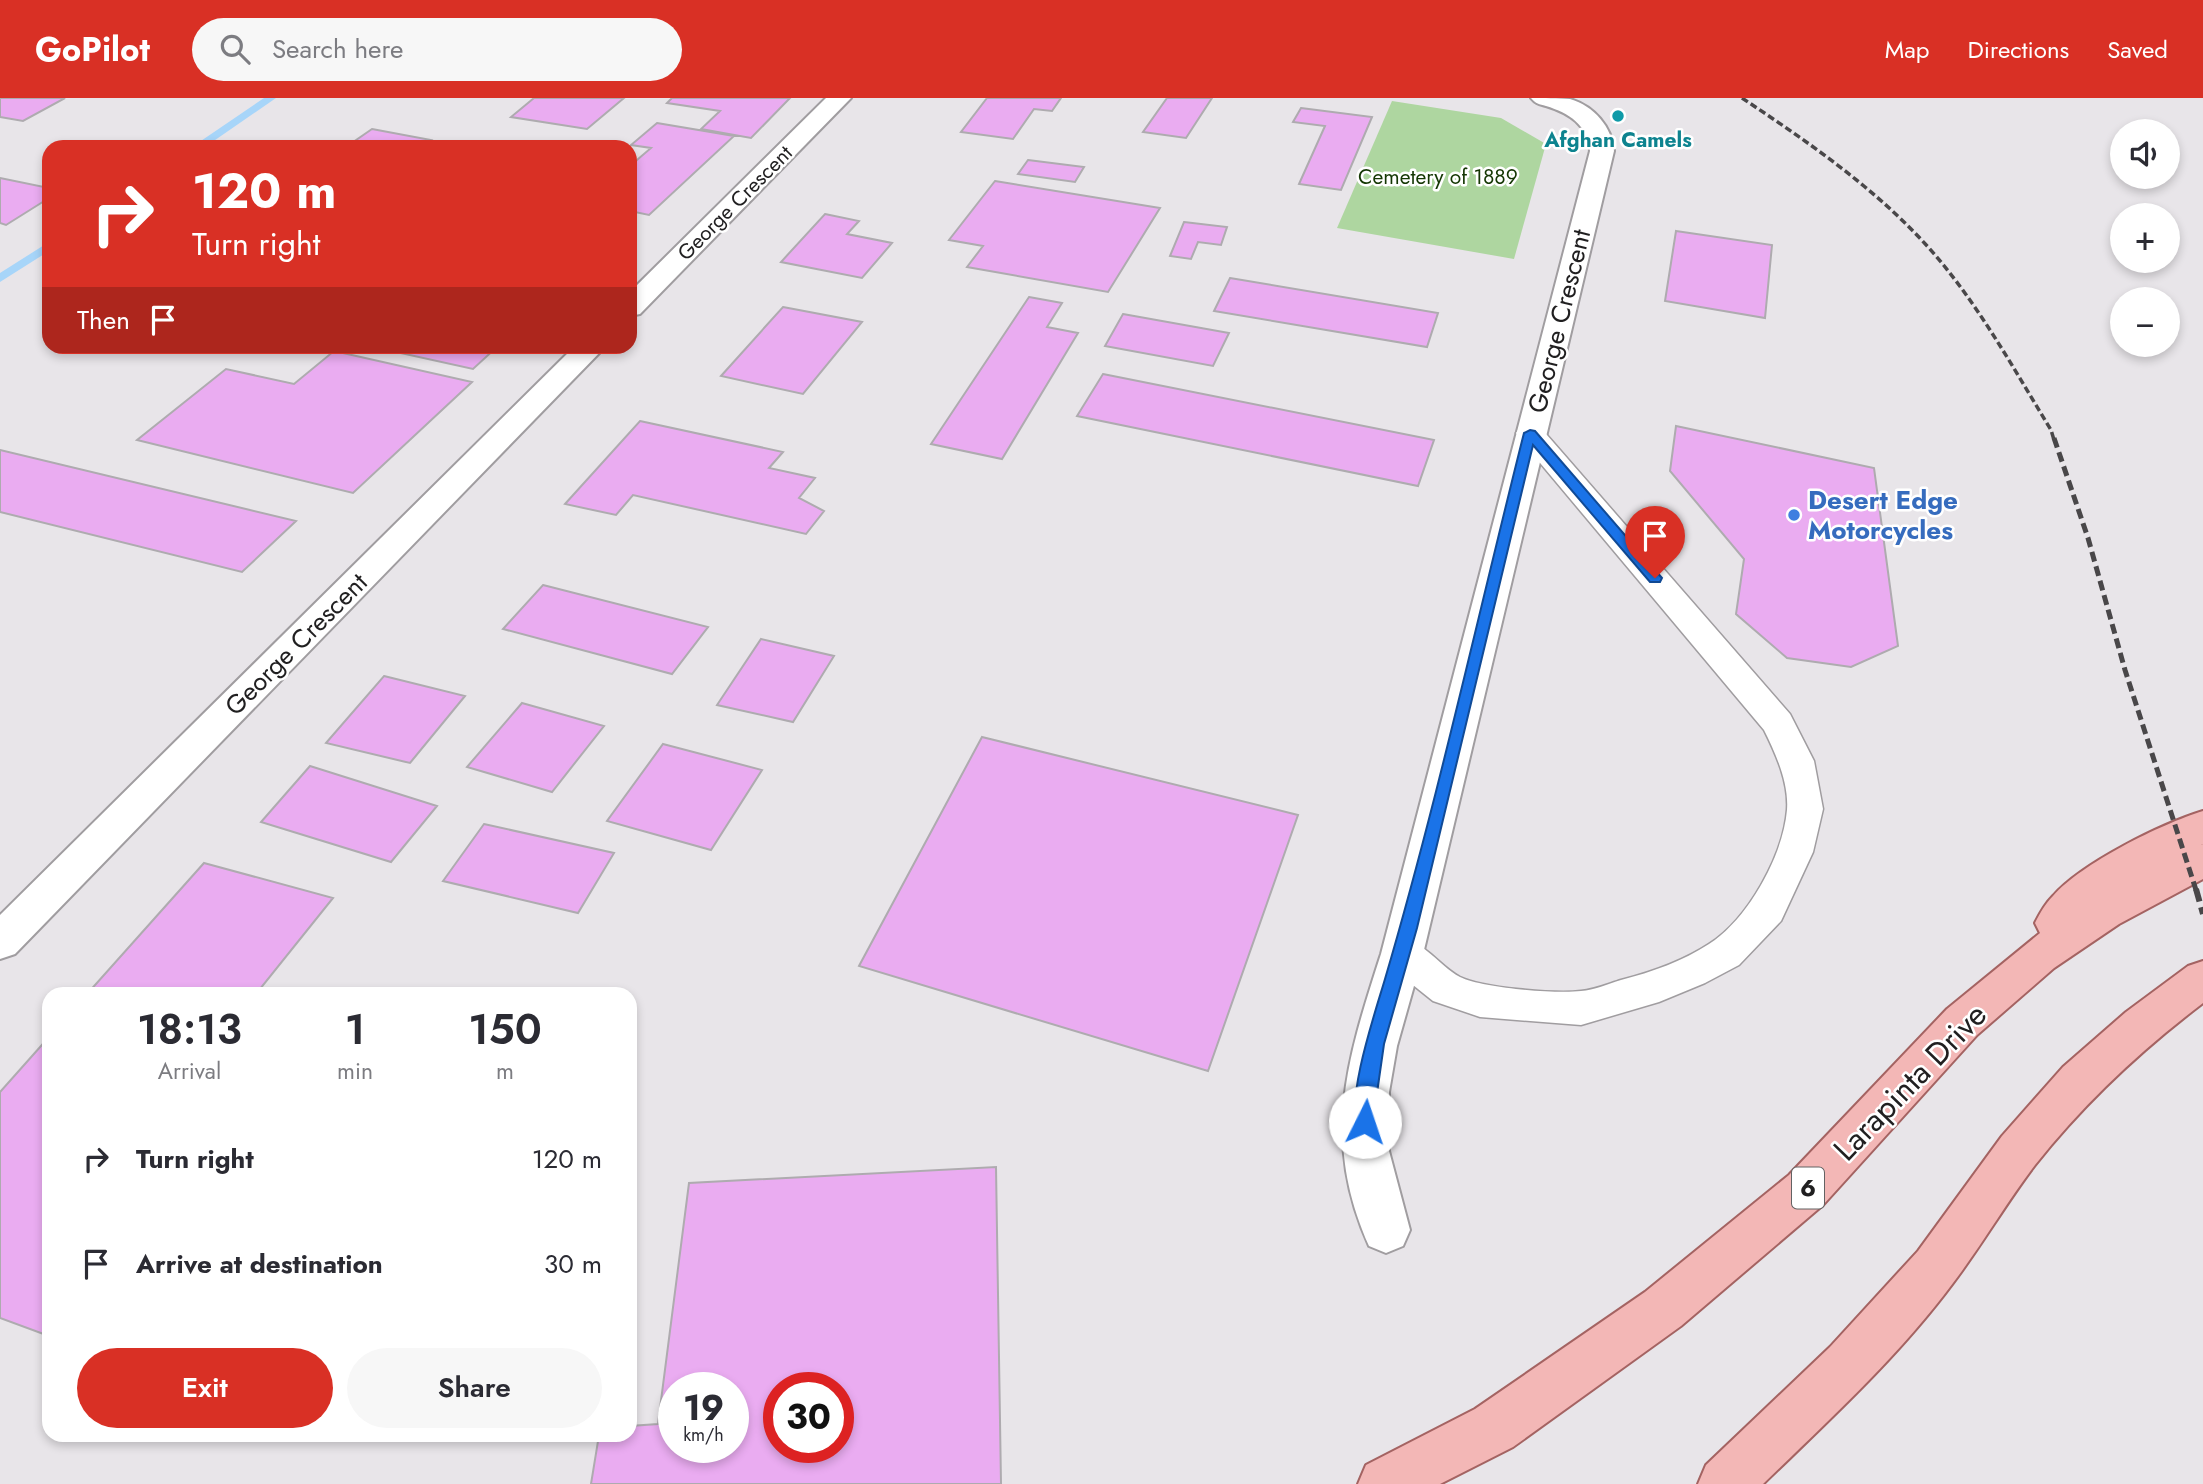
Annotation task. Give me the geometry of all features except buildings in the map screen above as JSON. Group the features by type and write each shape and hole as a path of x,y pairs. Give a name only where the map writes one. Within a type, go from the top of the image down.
{"main road":[{"path":"2039,956 2064,908 2127,863 2203,826"},
{"name":"Larapinta Drive","path":"1385,1484 1494,1428 1663,1309 1806,1190 1962,1022 2039,956 2104,912 2203,860"},
{"path":"1726,1484 1857,1356 1935,1268 2027,1140 2079,1081 2141,1025 2203,979"},
{"path":"2141,1025 2203,993"}],"street":[{"name":"George Crescent","path":"637,301 839,98"},
{"name":"George Crescent","path":"1386,1230 1371,1180 1365,1140 1365,1105 1374,1044 1402,954 1603,141 1600,131 1589,119 1572,108 1543,98"},
{"name":"George Crescent","path":"0,942 584,354"}],"lane":[{"path":"1402,954 1447,989 1480,1000 1581,1008 1645,990 1691,972 1725,954 1769,910 1796,852 1805,809 1797,761 1778,723 1530,433"}],"green space":[{"name":"Cemetery of 1889","path":"1392,101 1501,118 1546,144 1514,259 1337,228"}],"waterway":[{"path":"208,140 271,98"},
{"path":"0,278 42,251"}],"railway":[{"path":"1742,98 1819,151 1869,190 1936,256 1997,341 2051,430 2054,440"},
{"path":"2054,438 2088,538 2125,670 2196,890"},
{"path":"2196,889 2203,914"}],"place":[{"name":"Afghan Camels","path":"1618,116"},
{"name":"Desert Edge Motorcycles","path":"1794,515"}],"route":[{"path":"1365,1122 1374,1044 1409,928 1530,433 1655,578"}]}
